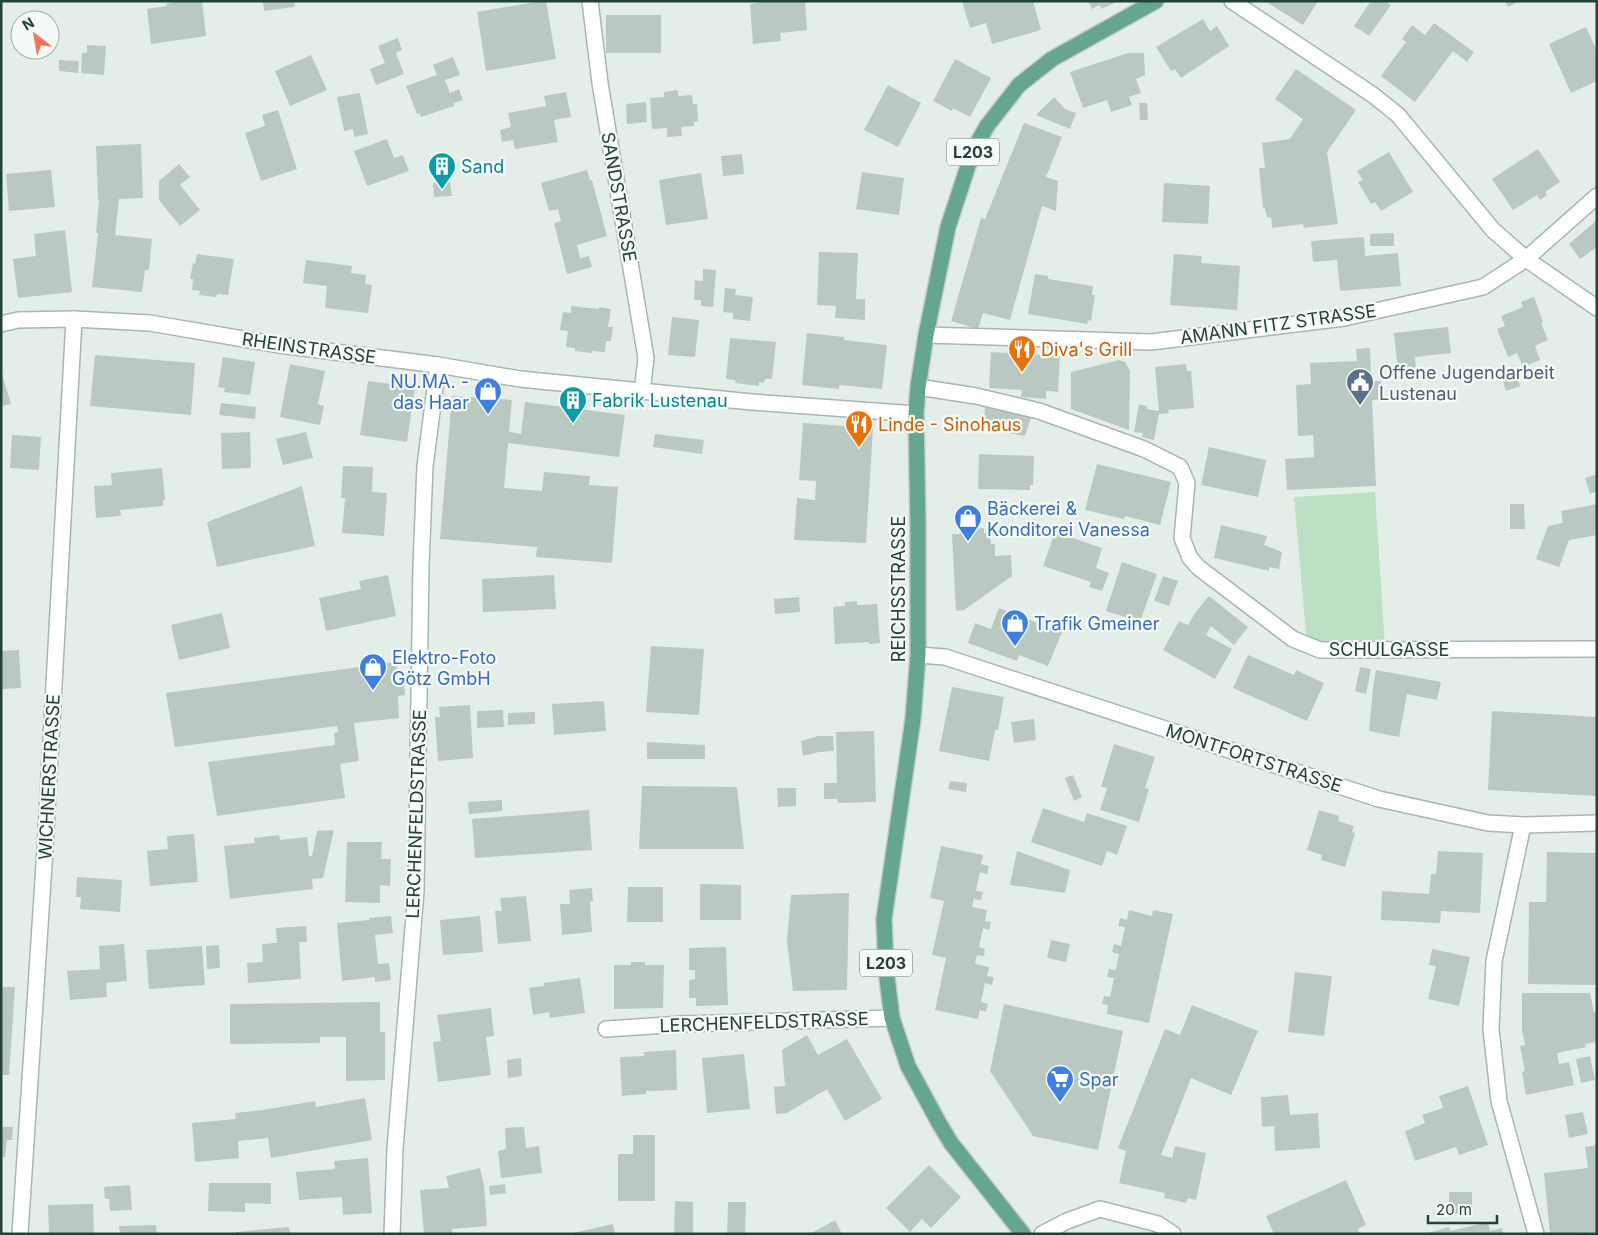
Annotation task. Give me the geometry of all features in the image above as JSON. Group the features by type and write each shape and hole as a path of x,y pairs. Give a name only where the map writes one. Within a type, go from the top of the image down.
{"main road":[{"name":"REICHSSTRASSE","path":"1023,1234 952,1143 908,1066 892,1018 886,970 884,919 913,719 918,655 916,414 918,387 926,335 948,227 973,151 987,126 1019,85 1052,59 1156,1"}],"street":[{"name":"SANDSTRASSE","path":"590,1 600,83 646,358 642,392"},
{"path":"1232,1 1373,95 1398,115 1493,230 1526,259 1597,308"},
{"name":"AMANN FITZ STRASSE","path":"926,335 1151,342 1334,319 1483,287 1526,259 1597,196"},
{"name":"RHEINSTRASSE","path":"1,324 18,320 74,319 150,323 279,345 438,365 520,379 642,392 916,414"},
{"name":"WICHNERSTRASSE","path":"20,1234 45,849 74,319"},
{"name":"LERCHENFELDSTRASSE","path":"392,1234 395,1149 416,890 421,576 425,466 438,365"},
{"name":"SCHULGASSE","path":"918,387 976,396 1039,411 1144,449 1180,467 1188,482 1182,538 1190,558 1199,568 1293,639 1320,650 1597,649"},
{"name":"MONTFORTSTRASSE","path":"918,655 945,657 1379,799 1488,823 1523,825 1597,823"},
{"path":"1523,825 1494,961 1491,1029 1499,1101 1536,1234"},
{"name":"LERCHENFELDSTRASSE","path":"606,1029 682,1024 892,1018"},
{"path":"1042,1234 1067,1221 1100,1209 1158,1224 1173,1234"}],"green space":[{"path":"1375,492 1385,649 1307,644 1294,497"}],"building":[{"path":"178,1 202,1 206,36 151,44 147,9 167,6 166,4"},
{"path":"263,1 294,1 295,7 264,11"},
{"path":"546,1 556,59 486,71 477,12"},
{"path":"758,1 805,1 807,30 780,33 781,41 753,44 750,4 758,3"},
{"path":"962,1 1033,1 1041,30 992,44 986,23 970,28"},
{"path":"1088,1 1119,1 1101,9 1100,5 1092,9"},
{"path":"1265,1 1318,1 1303,25"},
{"path":"1371,1 1385,1 1391,5 1369,36 1354,26"},
{"path":"1505,1 1519,1 1508,7"},
{"path":"606,15 661,15 661,53 606,53"},
{"path":"1203,19 1210,31 1217,26 1229,46 1181,78 1175,69 1171,71 1156,47"},
{"path":"1434,23 1474,52 1467,62 1453,51 1415,102 1381,76 1406,42 1402,39 1412,25 1425,35"},
{"path":"1586,27 1597,51 1597,81 1571,93 1549,44"},
{"path":"398,38 402,50 396,53 404,74 376,85 370,69 385,63 378,46"},
{"path":"87,45 106,46 104,75 81,73 82,53 87,53"},
{"path":"1128,53 1144,53 1145,75 1136,79 1141,93 1129,97 1132,105 1111,112 1107,100 1083,108 1070,72"},
{"path":"311,55 327,90 290,106 275,71"},
{"path":"453,57 460,75 445,80 450,93 459,89 463,100 454,103 454,106 421,117 420,113 417,114 406,86 437,75 433,65"},
{"path":"955,59 991,78 970,117 953,108 952,111 933,101"},
{"path":"59,60 79,61 78,73 59,71"},
{"path":"1296,69 1356,110 1327,152 1338,224 1304,228 1303,224 1272,228 1271,217 1267,218 1265,208 1263,208 1259,168 1265,168 1262,143 1290,139 1303,119 1275,99"},
{"path":"888,85 921,103 898,147 864,130"},
{"path":"678,90 678,96 692,95 693,104 697,104 698,121 694,122 694,126 681,127 682,136 667,137 667,128 652,129 650,98 664,97 664,92"},
{"path":"566,92 571,117 554,120 558,142 515,149 513,140 502,142 500,130 511,127 508,113 546,106 544,96"},
{"path":"360,93 368,134 354,137 353,129 344,131 337,97"},
{"path":"1054,97 1065,109 1076,113 1070,129 1036,115"},
{"path":"646,102 647,122 627,124 626,104"},
{"path":"1139,103 1147,103 1148,120 1140,120"},
{"path":"278,110 297,169 261,181 245,133 265,126 262,115"},
{"path":"1024,123 1062,137 1046,177 1058,181 1056,211 1042,206 1010,320 983,313 978,329 951,321 981,218 985,219"},
{"path":"387,139 394,158 403,155 409,171 367,186 354,151"},
{"path":"141,144 143,198 119,199 115,235 152,239 149,270 145,270 142,292 92,287 98,233 96,233 99,200 96,146"},
{"path":"1538,149 1560,182 1545,192 1547,195 1540,200 1537,195 1513,210 1492,179"},
{"path":"1389,152 1413,192 1381,211 1375,202 1371,204 1358,182 1363,180 1357,171"},
{"path":"742,154 744,174 723,176 721,156"},
{"path":"179,164 190,177 180,185 200,210 180,226 159,200 159,181"},
{"path":"51,170 55,207 9,211 6,174"},
{"path":"587,170 590,180 592,180 607,236 577,245 580,258 589,256 592,267 567,274 554,223 561,221 558,209 549,211 541,183"},
{"path":"862,172 904,178 899,215 856,209"},
{"path":"701,173 708,219 666,225 659,180"},
{"name":"Sand","path":"450,182 452,196 434,197 433,183"},
{"path":"1164,183 1210,186 1208,224 1162,222"},
{"path":"1597,220 1597,247 1580,259 1569,244"},
{"path":"65,230 72,292 18,298 13,259 36,256 34,234"},
{"path":"1394,233 1394,246 1370,246 1370,234"},
{"path":"1364,237 1365,256 1398,253 1401,286 1340,291 1337,260 1313,262 1311,241"},
{"path":"819,252 858,253 856,299 865,299 865,320 835,318 836,306 817,305"},
{"path":"197,254 234,259 228,295 217,294 216,297 199,295 200,291 192,290 193,279 190,279"},
{"path":"1174,254 1202,256 1201,263 1240,266 1237,310 1170,305"},
{"path":"306,260 352,266 351,273 366,275 365,284 372,285 368,313 325,308 327,286 303,283"},
{"path":"703,269 716,270 713,307 701,306 701,300 694,300 695,280 703,281"},
{"path":"1035,274 1048,276 1048,279 1093,286 1092,295 1095,295 1091,321 1088,320 1087,324 1028,314"},
{"path":"725,288 736,289 735,295 753,297 750,321 733,319 733,313 723,312"},
{"path":"1534,297 1548,340 1535,346 1540,360 1523,367 1517,353 1508,357 1497,329 1505,326 1501,316 1523,307 1521,302"},
{"path":"571,306 611,309 608,327 613,327 611,341 606,341 605,352 575,351 575,348 566,347 568,331 560,330 563,312 571,313"},
{"path":"672,317 699,320 695,357 668,355"},
{"path":"1448,327 1451,353 1415,357 1416,368 1398,370 1394,333"},
{"path":"807,333 844,337 844,340 887,345 882,389 839,385 839,389 802,385"},
{"path":"730,338 776,342 772,379 765,379 764,383 759,382 759,386 735,383 736,380 726,379"},
{"path":"1370,348 1371,381 1381,381 1382,400 1372,400 1376,486 1287,490 1285,459 1314,457 1313,435 1298,436 1296,385 1311,384 1310,363 1357,361 1356,349"},
{"path":"991,352 1060,356 1058,392 1046,391 1046,399 1021,397 1022,390 989,388"},
{"path":"95,355 195,363 191,415 90,406"},
{"path":"223,357 255,362 250,395 224,392 225,388 218,387"},
{"path":"1119,360 1125,362 1130,371 1129,430 1071,409 1071,372"},
{"path":"290,364 325,371 318,404 324,406 320,425 280,417"},
{"path":"1186,364 1187,371 1191,371 1194,408 1168,410 1169,413 1159,414 1154,440 1142,437 1143,433 1134,432 1139,404 1147,406 1147,409 1159,411 1155,367"},
{"path":"1513,366 1520,386 1506,391 1500,371"},
{"path":"1,371 11,404 1,406"},
{"path":"368,381 415,387 407,442 360,435"},
{"path":"452,396 512,400 509,432 521,434 525,402 625,415 619,457 508,443 504,488 542,491 544,472 590,476 589,485 618,487 612,563 536,557 537,547 440,539"},
{"path":"221,403 256,407 255,419 219,415"},
{"path":"985,404 1031,417 1025,436 984,429"},
{"path":"803,423 873,428 866,543 794,540 797,498 815,500 816,481 799,480"},
{"path":"250,432 251,468 222,469 221,433"},
{"path":"306,432 313,458 283,465 276,439"},
{"path":"655,434 704,440 702,454 653,447"},
{"path":"12,435 41,437 39,470 10,468"},
{"path":"1209,447 1266,460 1258,497 1201,485"},
{"path":"979,454 1034,456 1033,485 1030,485 1030,490 978,489"},
{"path":"1097,464 1171,482 1160,525 1125,516 1124,519 1085,510"},
{"path":"343,466 373,467 372,492 387,493 384,536 342,533 345,498 341,498"},
{"path":"162,468 165,500 163,500 163,506 120,510 121,516 96,518 94,486 112,485 111,473"},
{"path":"1597,474 1597,491 1590,494 1585,478"},
{"path":"302,486 315,546 217,567 207,522"},
{"path":"1510,504 1524,504 1525,529 1510,529"},
{"path":"1597,504 1597,535 1569,540 1559,567 1536,559 1548,526 1563,523 1561,511"},
{"path":"1221,525 1267,536 1264,545 1282,552 1279,569 1269,567 1269,571 1214,558"},
{"path":"984,528 984,533 990,533 991,544 995,544 995,556 1011,555 1012,576 964,610 956,611 952,534 960,534 959,529"},
{"path":"1055,532 1102,548 1096,568 1109,573 1102,591 1089,587 1091,582 1043,566"},
{"path":"1122,562 1157,574 1140,622 1106,611"},
{"path":"388,575 396,616 326,631 319,598 361,589 359,581"},
{"path":"554,575 556,609 483,612 482,579"},
{"path":"1163,576 1178,581 1169,606 1154,601"},
{"path":"1209,596 1248,627 1234,645 1211,626 1206,635 1232,649 1215,679 1163,650 1179,621 1188,625"},
{"path":"799,597 800,612 775,614 774,599"},
{"path":"857,601 857,605 877,604 880,643 835,644 833,607 845,606 845,602"},
{"path":"999,608 1062,632 1048,666 1019,655 1017,661 968,643 975,623 991,629"},
{"path":"222,613 230,648 179,660 171,625"},
{"path":"651,646 704,649 699,715 646,712"},
{"path":"19,650 21,688 1,689 1,651"},
{"path":"1248,655 1294,675 1296,670 1324,683 1307,721 1233,688"},
{"path":"397,662 398,684 404,684 405,695 398,696 399,718 354,723 359,761 340,764 345,798 217,816 208,762 335,745 334,733 338,732 337,726 175,747 166,693"},
{"path":"1360,667 1371,669 1366,694 1355,691"},
{"path":"1376,670 1441,682 1437,700 1407,694 1399,737 1369,731"},
{"path":"952,687 1004,697 998,730 995,730 989,761 939,751"},
{"path":"604,701 606,731 554,735 552,704"},
{"path":"470,705 473,758 438,761 435,717 440,717 439,707"},
{"path":"503,710 504,727 477,728 477,711"},
{"path":"1492,711 1597,717 1597,796 1488,790"},
{"path":"535,712 535,724 508,725 508,713"},
{"path":"1034,719 1036,740 1014,743 1011,722"},
{"path":"874,731 876,802 838,803 837,799 824,799 824,783 837,783 836,732"},
{"path":"818,736 833,736 834,751 803,756 801,741"},
{"path":"647,742 705,745 705,759 647,759"},
{"path":"1114,744 1155,757 1145,788 1149,789 1139,822 1100,810 1107,788 1101,787"},
{"path":"1073,775 1082,797 1074,801 1065,778"},
{"path":"950,781 967,783 966,792 948,789"},
{"path":"642,786 737,787 744,849 639,849"},
{"path":"777,788 796,788 796,806 778,807"},
{"path":"502,800 502,811 469,814 468,802"},
{"path":"1043,808 1084,822 1087,813 1127,826 1117,855 1107,851 1102,866 1031,842"},
{"path":"589,810 592,850 475,858 472,819"},
{"path":"1319,810 1339,816 1338,821 1354,826 1352,832 1355,833 1345,867 1321,860 1322,855 1307,850"},
{"path":"334,830 323,878 312,879 313,889 230,899 224,846 255,843 254,838 279,835 280,840 307,837 309,856 312,856 317,831"},
{"path":"194,834 198,882 150,886 147,851 168,849 167,836"},
{"path":"347,842 382,842 381,859 391,859 390,886 380,885 380,903 345,902"},
{"path":"941,846 983,855 981,864 989,866 987,874 980,872 976,891 983,892 981,900 974,899 972,907 987,910 985,921 991,922 989,930 983,928 979,947 985,949 984,956 977,955 975,964 989,967 987,976 994,977 992,985 985,983 981,1002 988,1004 986,1012 980,1010 978,1019 935,1010 946,958 932,955 944,901 930,898"},
{"path":"1017,851 1070,870 1065,893 1010,885"},
{"path":"1438,851 1483,853 1480,913 1441,911 1440,923 1381,920 1382,891 1429,894 1431,874 1436,874"},
{"path":"1547,852 1597,853 1597,985 1528,984 1529,902 1546,902"},
{"path":"77,877 122,880 120,912 80,909 81,897 76,897"},
{"path":"700,884 741,885 741,920 700,920"},
{"path":"628,887 663,887 663,922 627,922"},
{"path":"592,888 593,901 590,902 592,932 562,935 560,904 570,904 569,890"},
{"path":"849,893 847,990 793,991 787,941 791,895"},
{"path":"526,896 531,941 498,944 495,911 502,911 500,898"},
{"path":"1129,910 1152,916 1153,910 1173,914 1149,1023 1107,1014 1108,1005 1102,1004 1104,996 1110,997 1114,978 1107,977 1109,969 1116,970 1119,954 1112,952 1114,944 1121,946 1125,927 1118,926 1120,918 1127,920"},
{"path":"391,916 393,933 375,935 378,964 389,963 391,980 375,982 375,977 342,981 337,923"},
{"path":"480,916 483,952 443,955 440,920"},
{"path":"306,926 307,942 299,942 301,979 248,983 247,963 263,962 262,944 277,943 276,928"},
{"path":"1051,940 1070,944 1066,962 1047,958"},
{"path":"124,944 127,981 106,983 107,997 70,1000 67,971 100,969 99,946"},
{"path":"219,945 220,968 207,969 206,946"},
{"path":"202,946 205,985 149,989 146,950"},
{"path":"726,947 728,1005 696,1006 696,998 689,998 689,980 695,979 695,970 689,970 689,948"},
{"path":"1432,949 1470,957 1459,1006 1428,999 1436,966 1429,965"},
{"path":"631,962 645,962 645,965 664,965 663,1008 614,1009 614,965 631,965"},
{"path":"1295,972 1332,976 1324,1036 1288,1032"},
{"path":"580,978 585,1013 550,1018 549,1012 533,1015 529,988 544,986 544,983"},
{"path":"1,987 15,987 9,1075 1,1075"},
{"path":"1522,993 1590,993 1594,1012 1597,1012 1597,1042 1585,1044 1586,1047 1557,1053 1559,1064 1569,1062 1574,1085 1526,1095 1522,1072 1525,1071 1520,1046 1525,1045 1522,1030"},
{"path":"380,1002 380,1032 385,1032 385,1080 346,1081 346,1037 320,1037 320,1043 230,1044 230,1004"},
{"name":"Spar","path":"1004,1004 1123,1031 1098,1150 1033,1136 990,1071"},
{"path":"1192,1005 1258,1031 1231,1095 1191,1078 1161,1155 1172,1158 1175,1146 1206,1153 1196,1200 1188,1198 1186,1203 1164,1198 1165,1193 1119,1183 1126,1151 1118,1148 1165,1029 1180,1035"},
{"path":"491,1008 494,1036 486,1037 491,1075 438,1082 433,1042 441,1041 437,1015"},
{"path":"807,1035 818,1055 847,1039 882,1099 845,1121 827,1089 787,1113 776,1114 774,1087 785,1086 782,1050"},
{"path":"676,1050 677,1090 646,1091 646,1094 622,1096 620,1057 644,1056 644,1052"},
{"path":"744,1054 750,1109 707,1113 702,1058"},
{"path":"1590,1056 1595,1080 1581,1083 1576,1059"},
{"path":"521,1058 522,1076 508,1078 507,1060"},
{"path":"1468,1086 1488,1145 1459,1155 1456,1147 1415,1161 1405,1131 1425,1123 1422,1115 1443,1108 1439,1096"},
{"path":"1288,1095 1290,1115 1318,1113 1320,1148 1275,1151 1274,1126 1262,1127 1261,1097"},
{"path":"365,1098 372,1140 271,1158 268,1138 238,1141 239,1158 195,1162 192,1123 236,1119 235,1113 315,1101 316,1107"},
{"path":"1583,1112 1588,1134 1569,1138 1565,1115"},
{"path":"1,1127 13,1127 12,1140 7,1140 5,1157 1,1157"},
{"path":"524,1127 526,1148 539,1146 542,1173 501,1178 498,1151 506,1149 505,1128"},
{"path":"633,1135 655,1135 655,1201 618,1201 618,1154 633,1154"},
{"path":"1597,1145 1597,1232 1550,1234 1544,1173 1588,1168 1585,1147"},
{"path":"368,1158 372,1213 343,1215 342,1197 299,1200 296,1172 335,1169 334,1161"},
{"path":"929,1165 961,1197 931,1228 922,1219 910,1232 886,1208"},
{"path":"480,1168 484,1185 487,1226 452,1229 452,1234 424,1234 420,1190 449,1188 446,1176"},
{"path":"1346,1180 1366,1225 1358,1229 1360,1234 1274,1234 1266,1216"},
{"path":"209,1183 271,1183 271,1204 245,1203 245,1212 208,1211"},
{"path":"505,1184 506,1193 490,1195 489,1186"},
{"path":"130,1185 132,1210 110,1211 109,1199 105,1199 104,1187"},
{"path":"1449,1192 1472,1192 1472,1214 1449,1214"},
{"path":"675,1201 693,1202 693,1234 674,1234"},
{"path":"728,1202 746,1202 745,1234 727,1234"},
{"path":"93,1204 94,1234 49,1234 48,1205"},
{"path":"835,1220 842,1234 810,1234"},
{"path":"1488,1222 1490,1231 1502,1228 1503,1234 1425,1234 1449,1227 1450,1231"},
{"path":"613,1224 615,1234 573,1234 573,1233"},
{"path":"156,1225 157,1234 120,1234 119,1226"},
{"path":"289,1227 290,1234 236,1234 236,1232"}],"place":[{"name":"Sand","path":"442,190"},
{"name":"Diva's Grill","path":"1022,373"},
{"name":"Offene Jugendarbeit Lustenau","path":"1360,406"},
{"name":"NU.MA. - das Haar","path":"488,415"},
{"name":"Fabrik Lustenau","path":"573,424"},
{"name":"Linde - Sinohaus","path":"859,448"},
{"name":"Bäckerei & Konditorei Vanessa","path":"968,542"},
{"name":"Trafik Gmeiner","path":"1015,647"},
{"name":"Elektro-Foto Götz GmbH","path":"373,691"},
{"name":"Spar","path":"1060,1103"}]}
